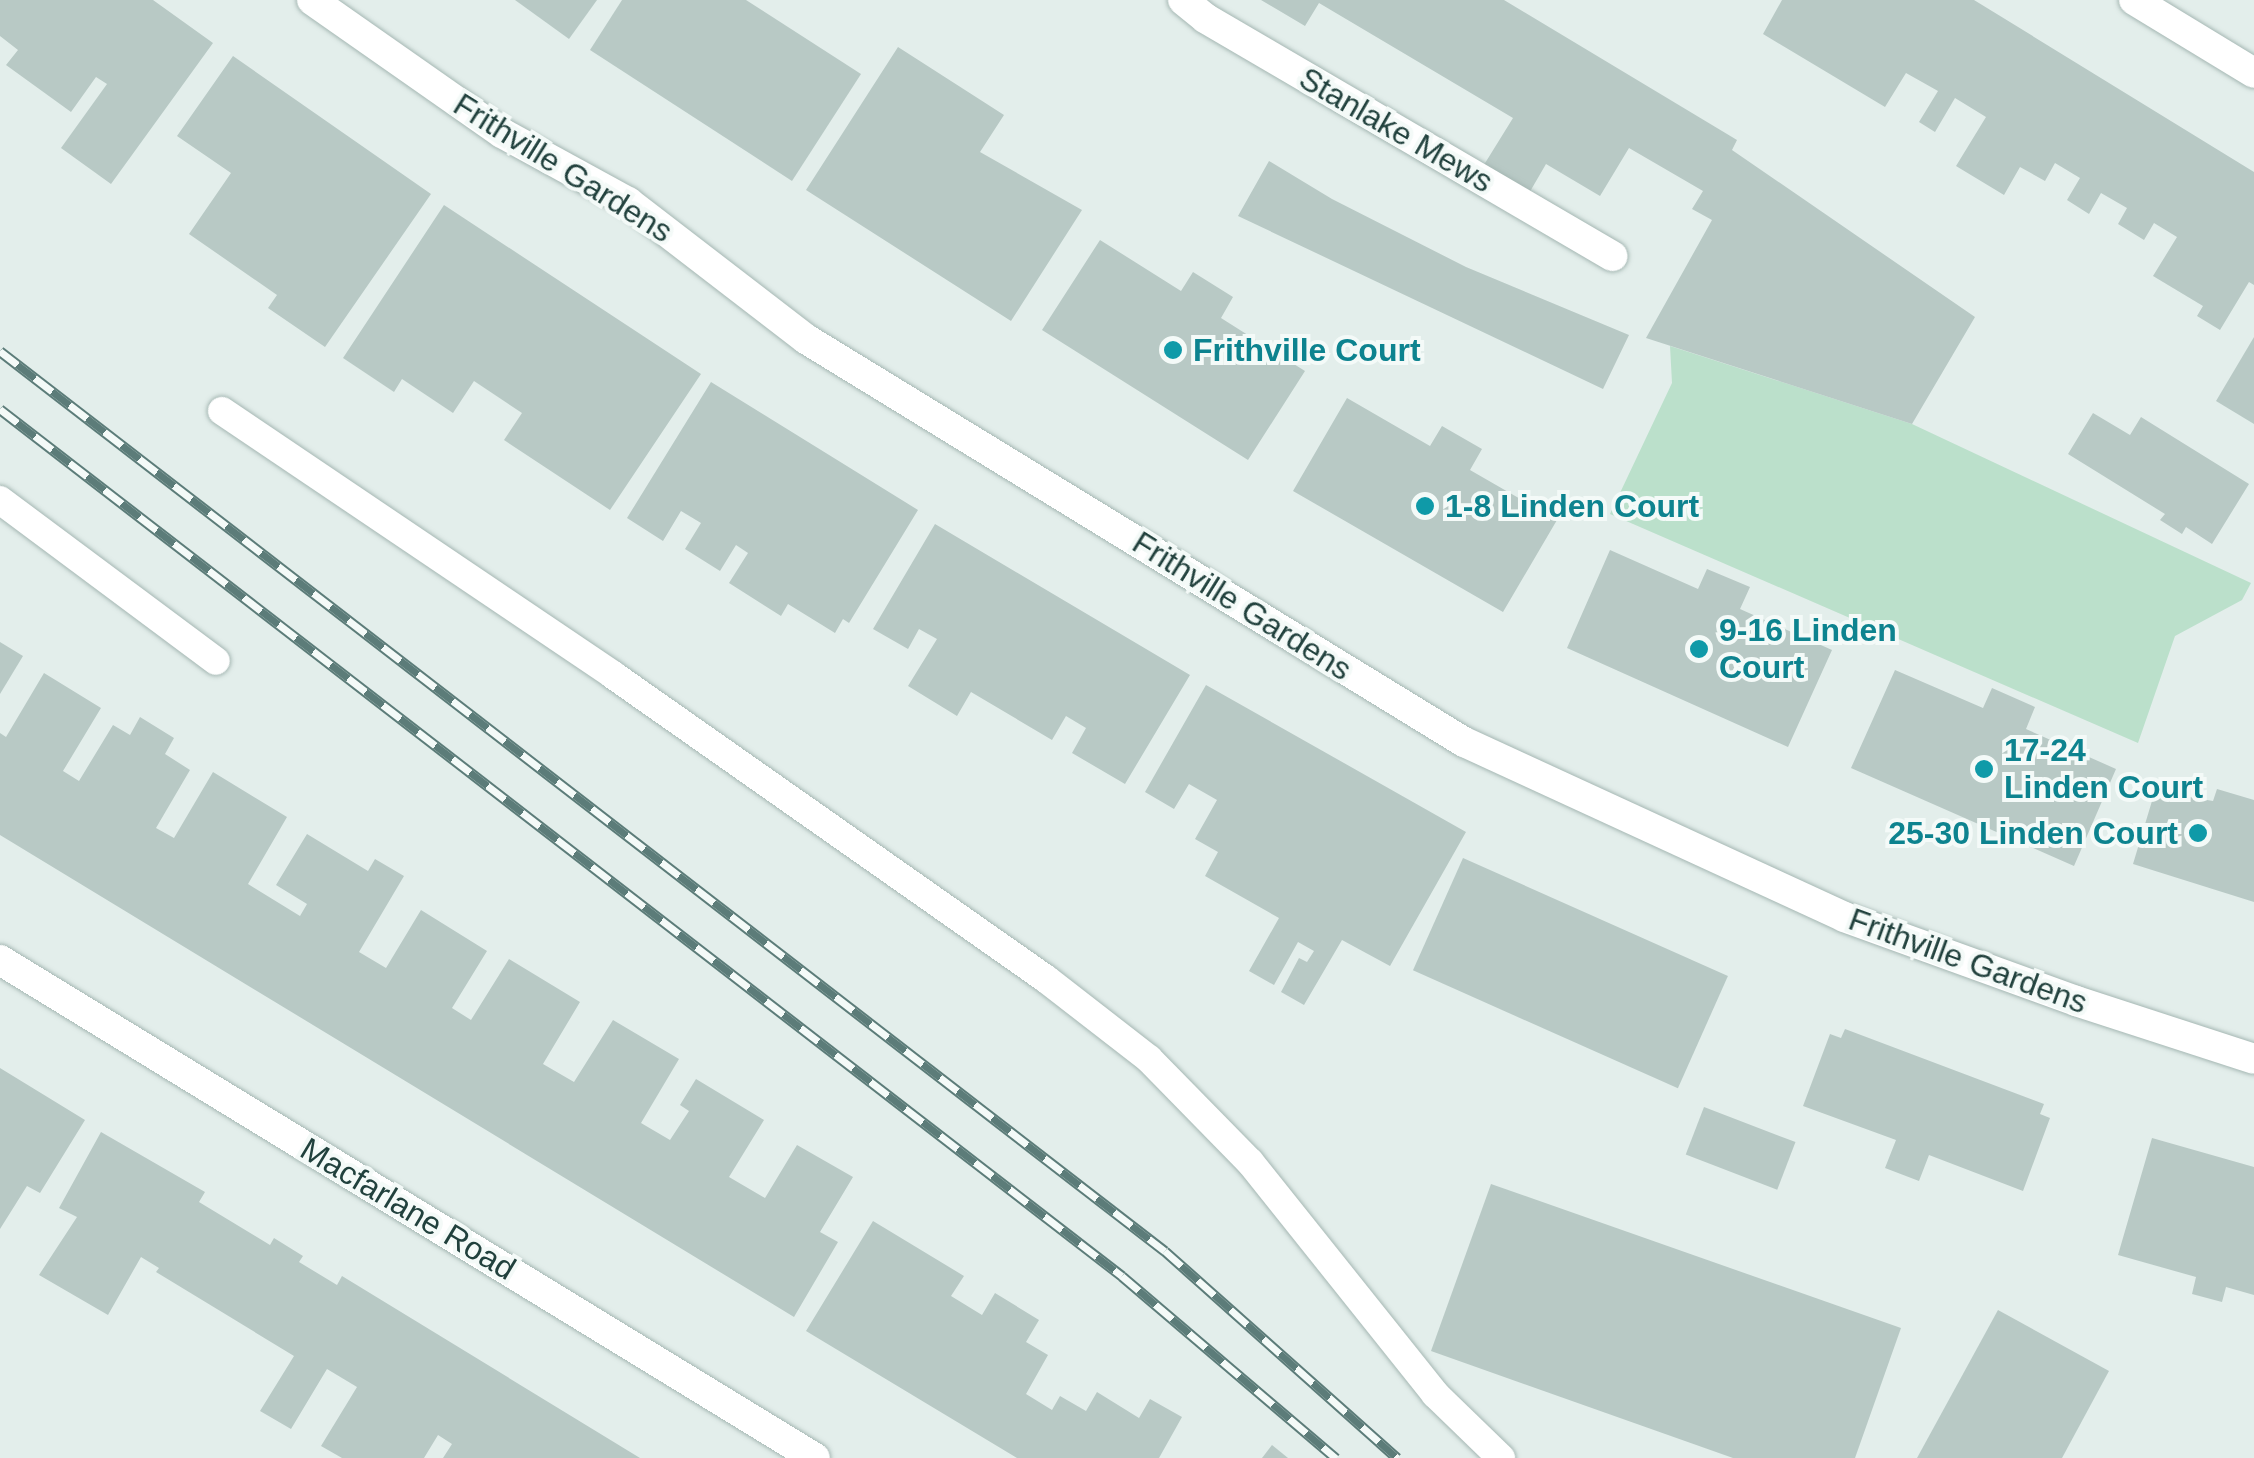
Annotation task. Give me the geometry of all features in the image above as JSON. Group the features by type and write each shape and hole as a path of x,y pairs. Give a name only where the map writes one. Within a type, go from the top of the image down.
{"street":[{"name":"Frithville Gardens","path":"312,0 502,132 628,202 806,340 1464,742 1844,917 2076,1001 2254,1059"},
{"name":"Stanlake Mews","path":"1183,0 1205,18 1612,256"},
{"path":"2134,0 2254,72"},
{"name":"Macfarlane Road","path":"0,960 815,1458"}],"lane":[{"path":"222,411 630,687 1046,979 1149,1059 1250,1162 1359,1283 1435,1394 1501,1458"},
{"path":"0,500 216,660"}],"green space":[{"path":"1670,346 1912,424 2251,583 2242,600 2175,636 2138,743 1610,514 1672,383"}],"building":[{"path":"0,0 153,0 213,43 111,184 61,148 107,84 96,77 71,112 6,65 18,50 0,36"},
{"path":"515,0 597,0 569,39"},
{"path":"622,0 746,0 861,74 792,181 590,50"},
{"path":"1261,0 1504,0 1737,140 1732,150 1975,317 1912,424 1646,338 1712,220 1692,209 1703,191 1629,148 1600,196 1546,164 1528,195 1482,168 1513,118 1319,3 1305,26"},
{"path":"1782,0 1974,0 2254,172 2254,285 2249,282 2220,330 2197,316 2203,306 2153,276 2177,237 2154,223 2144,240 2118,224 2127,208 2101,193 2089,214 2067,200 2080,178 2055,163 2045,181 2020,167 2004,195 1956,166 1986,117 1955,98 1935,132 1919,122 1938,91 1906,73 1885,107 1763,34"},
{"path":"898,47 1004,115 980,152 1082,210 1011,321 806,190"},
{"path":"233,56 431,194 325,347 268,308 277,295 189,234 231,173 177,136"},
{"path":"1269,161 1332,199 1466,267 1629,335 1603,389 1238,216"},
{"path":"444,205 701,374 610,510 504,440 522,413 474,381 453,413 402,379 394,392 343,358"},
{"name":"Frithville Court","path":"1100,240 1181,291 1193,272 1233,297 1221,318 1305,371 1248,460 1042,330"},
{"path":"2254,337 2254,424 2216,401"},
{"path":"711,382 918,510 849,623 843,619 835,633 788,604 781,616 729,583 748,553 736,545 720,571 685,549 701,523 681,511 663,541 627,518"},
{"name":"1-8 Linden Court","path":"1347,398 1430,446 1442,426 1482,449 1470,470 1557,520 1503,612 1293,491"},
{"path":"2093,413 2130,435 2141,417 2249,484 2212,544 2186,527 2182,534 2160,520 2165,514 2068,454"},
{"path":"935,524 1190,675 1125,784 1072,753 1086,728 1066,716 1052,740 971,692 957,716 908,686 937,639 919,629 908,649 873,629"},
{"name":"9-16 Linden Court","path":"1610,550 1698,589 1707,569 1750,587 1740,609 1832,650 1788,747 1567,648"},
{"path":"0,642 23,656 0,694"},
{"name":"17-24 Linden Court","path":"1895,670 1983,708 1992,688 2035,707 2026,729 2116,769 2074,866 1851,768"},
{"path":"44,673 101,708 63,771 79,781 113,725 130,735 140,717 174,738 165,754 190,770 156,828 174,838 213,772 287,817 248,884 300,916 307,904 276,885 307,834 368,871 375,859 404,876 359,952 386,968 421,910 487,951 452,1008 471,1020 509,959 580,1002 543,1064 574,1082 613,1020 679,1059 641,1123 670,1140 689,1111 680,1105 696,1079 764,1120 729,1177 765,1198 797,1145 853,1177 820,1232 838,1242 794,1317 0,835 0,733 6,737"},
{"path":"1206,685 1466,832 1390,966 1342,940 1304,1005 1281,992 1299,958 1307,962 1314,951 1298,942 1274,985 1249,971 1279,918 1205,876 1218,852 1195,839 1217,800 1189,784 1174,809 1145,792"},
{"name":"25-30 Linden Court","path":"2217,789 2254,800 2254,902 2133,864 2155,791 2213,801"},
{"path":"1463,858 1728,976 1678,1088 1413,970"},
{"path":"1845,1029 2044,1104 2040,1114 2050,1118 2023,1191 1929,1155 1919,1181 1885,1168 1896,1140 1803,1106 1830,1034 1841,1038"},
{"path":"0,1068 85,1120 40,1193 27,1186 0,1229"},
{"path":"1704,1107 1795,1142 1777,1190 1686,1155"},
{"path":"101,1132 205,1192 199,1202 270,1245 274,1238 303,1256 299,1262 337,1285 342,1276 640,1458 443,1458 452,1444 438,1435 424,1458 342,1458 321,1446 357,1387 327,1369 291,1429 260,1411 294,1356 156,1272 159,1268 141,1257 108,1315 39,1275 77,1217 59,1208"},
{"path":"2152,1138 2254,1167 2254,1295 2226,1287 2222,1302 2192,1294 2196,1277 2118,1255"},
{"path":"1491,1184 1901,1328 1855,1458 1733,1458 1431,1351"},
{"path":"873,1221 964,1276 951,1296 982,1315 995,1293 1039,1320 1026,1342 1048,1355 1026,1394 1052,1410 1060,1396 1086,1411 1097,1392 1139,1418 1150,1399 1182,1417 1159,1458 1017,1458 806,1331"},
{"path":"1998,1310 2109,1371 2062,1458 1917,1458"},
{"path":"1272,1445 1288,1458 1262,1458"}],"railway":[{"path":"0,351 1165,1251 1397,1458"},
{"path":"0,409 1122,1276 1336,1458"}],"place":[{"name":"Frithville Court","path":"1173,350"},
{"name":"1-8 Linden Court","path":"1425,506"},
{"name":"9-16 Linden Court","path":"1699,649"},
{"name":"17-24 Linden Court","path":"1984,769"},
{"name":"25-30 Linden Court","path":"2198,833"}]}
